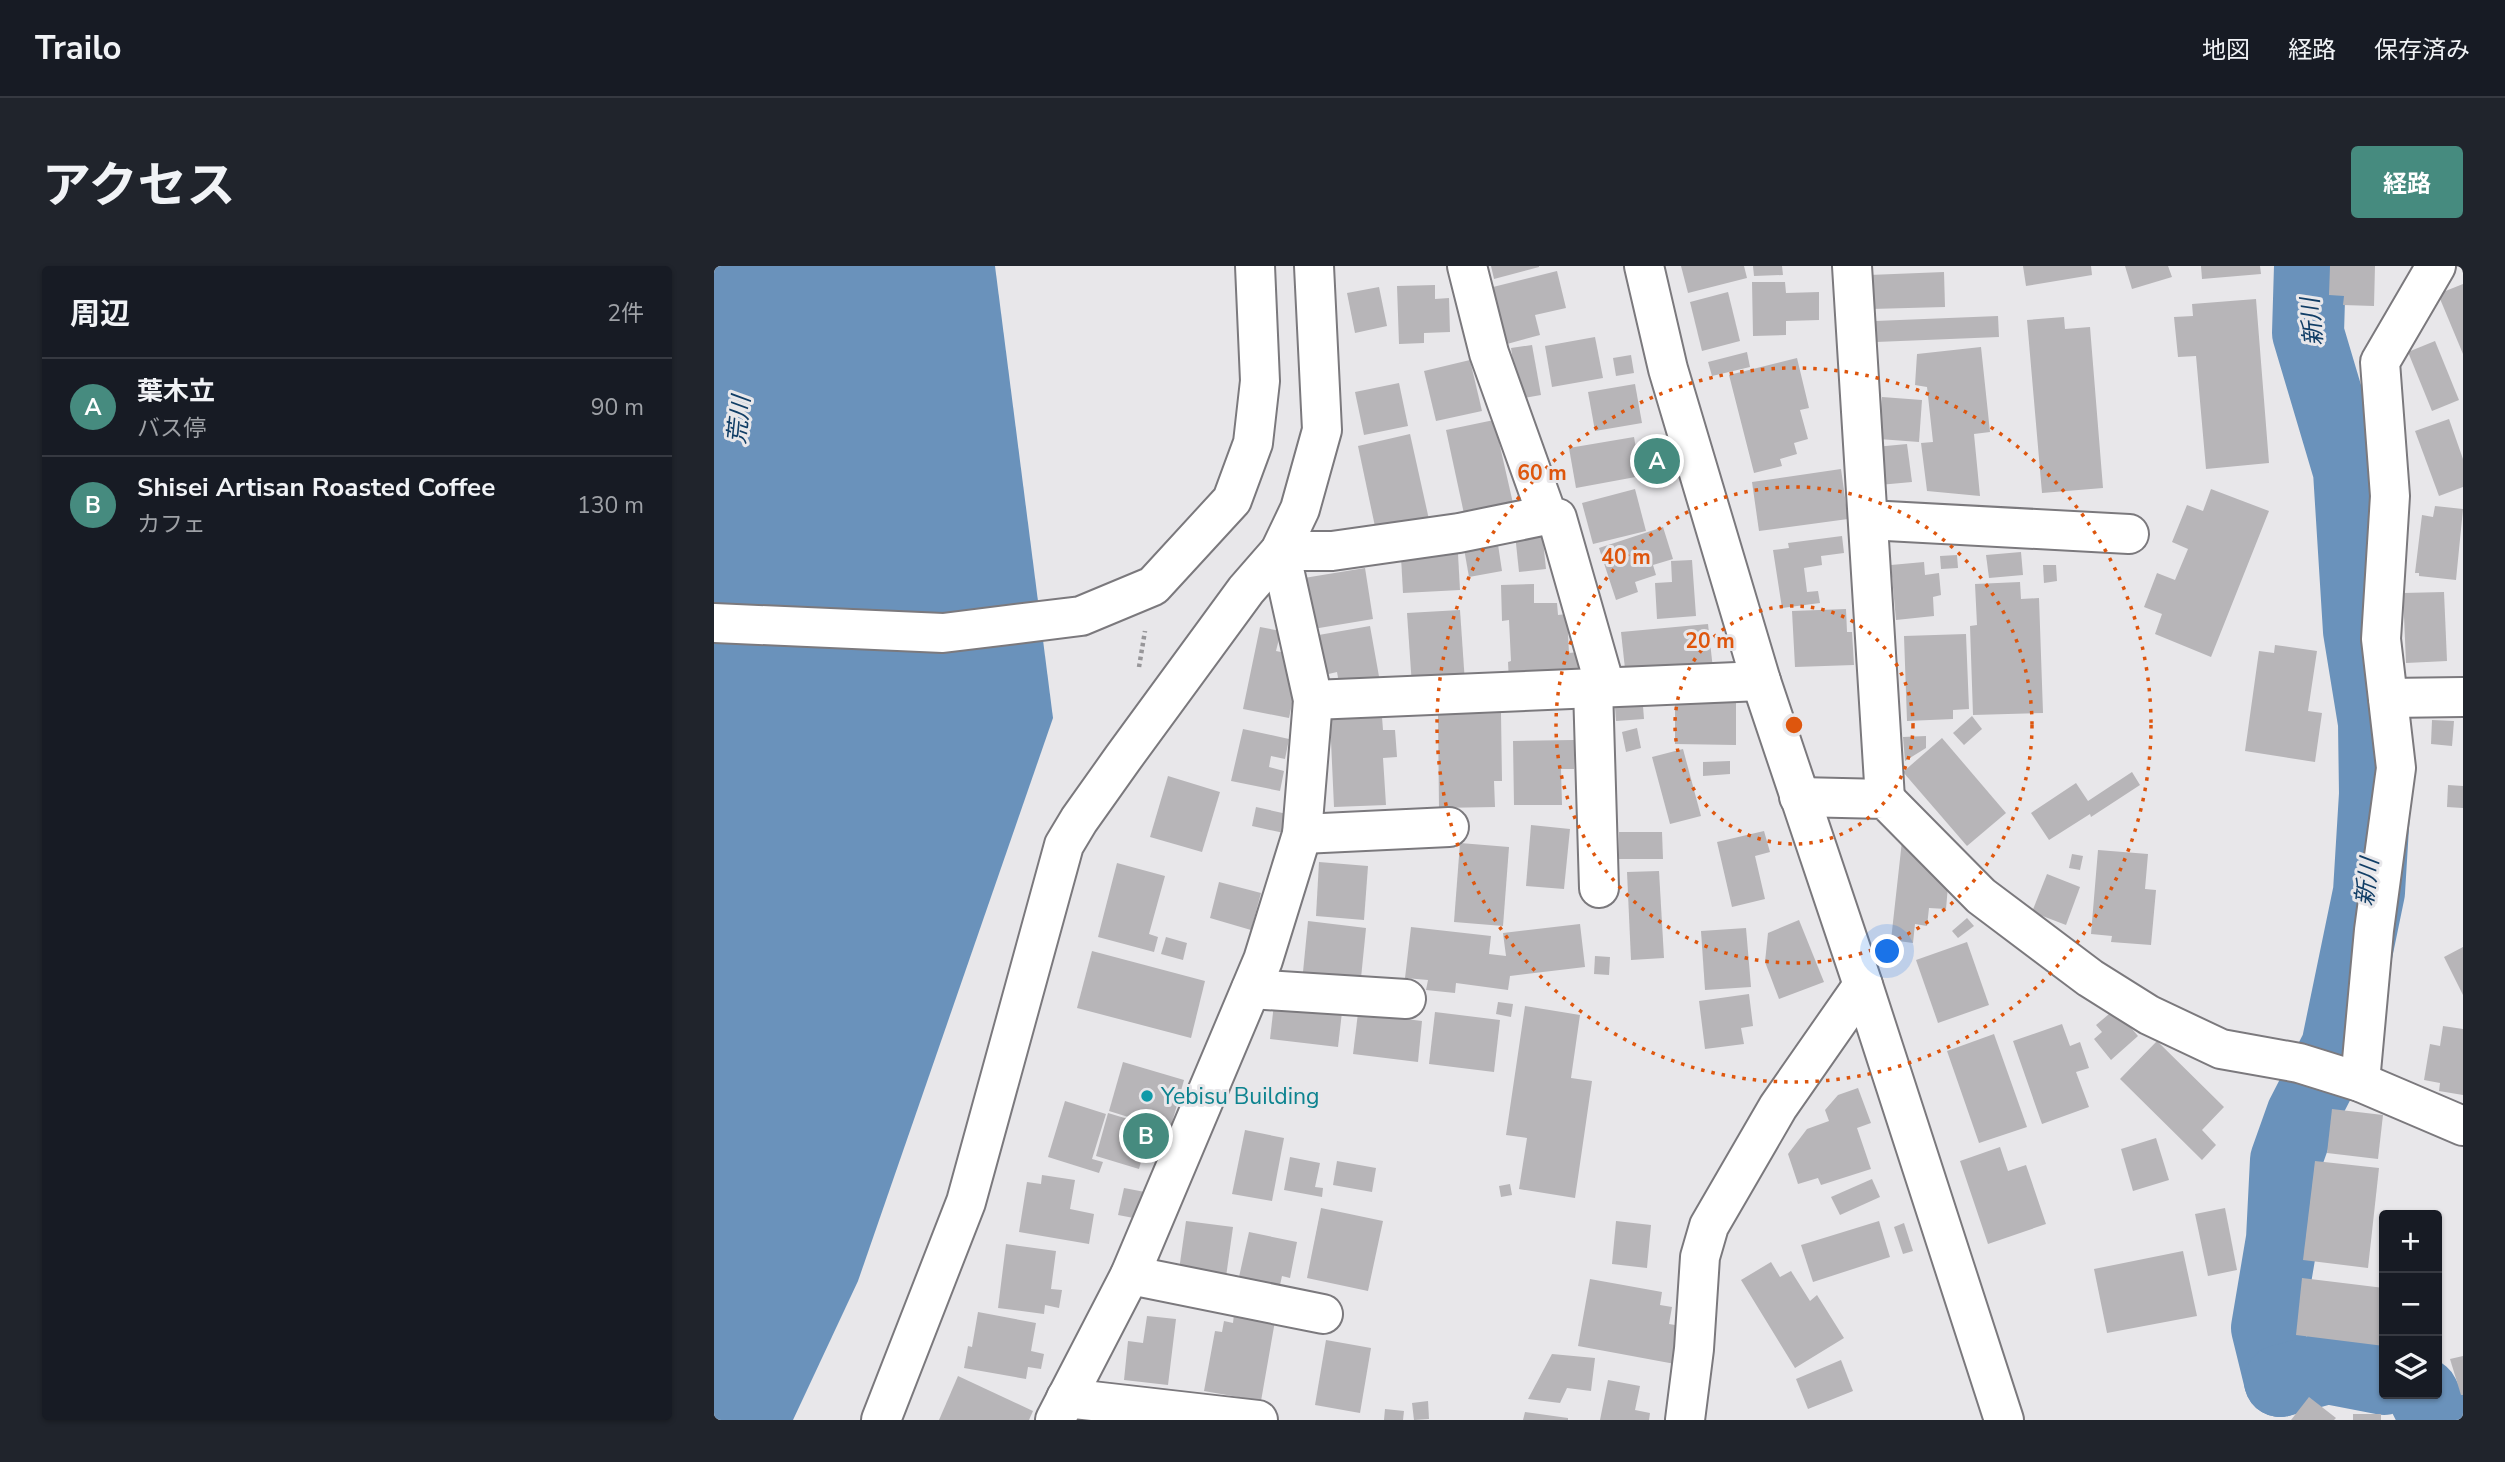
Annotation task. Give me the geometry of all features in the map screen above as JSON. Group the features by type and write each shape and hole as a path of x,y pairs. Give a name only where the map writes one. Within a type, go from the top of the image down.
{"street":[{"path":"714,623 943,633 1080,616 1153,586 1232,500 1253,443 1261,381 1255,266"},
{"path":"881,1420 966,1202 1064,845 1079,820 1246,590 1280,551 1300,509 1322,430 1314,266"},
{"path":"1467,266 1489,353 1547,515"},
{"path":"1644,266 1668,369 1761,681 2004,1420"},
{"path":"1852,266 1885,799 1981,896 2090,978 2149,1015 2221,1049 2299,1063 2354,1080 2463,1126"},
{"path":"2354,1080 2396,768 2381,639 2390,496 2381,362 2436,266"},
{"path":"1280,551 1332,551 1459,533 1547,515 1557,518 1599,687 1600,888"},
{"path":"1868,520 2129,534"},
{"path":"1258,1420 1061,1409 1130,1275 1264,960 1302,834 1313,700 1280,551"},
{"path":"1313,700 1761,681"},
{"path":"2388,698 2463,696"},
{"path":"1799,797 1885,799"},
{"path":"1302,834 1449,827"},
{"path":"1685,1420 1695,1349 1700,1257 1709,1226 1778,1107 1863,985"},
{"path":"1251,989 1406,999"},
{"path":"1130,1275 1323,1314"}],"water":[{"name":"荒川","path":"714,266 995,266 1053,718 858,1281 793,1420 714,1420"}],"building":[{"path":"1491,266 1539,266 1539,267 1494,279"},
{"path":"1681,266 1744,266 1747,278 1688,293"},
{"path":"1753,266 1782,266 1783,275 1754,276"},
{"path":"2023,266 2091,266 2092,275 2026,286"},
{"path":"2125,266 2168,266 2172,277 2132,289"},
{"path":"2201,266 2260,266 2261,274 2202,279"},
{"path":"2330,266 2375,266 2374,306 2343,305 2344,296 2329,295"},
{"path":"1557,271 1566,308 1535,315 1540,335 1507,344 1493,287"},
{"path":"1944,272 1945,307 1871,309 1869,275"},
{"path":"1752,282 1785,282 1786,293 1819,292 1819,320 1786,321 1786,335 1753,336"},
{"path":"2463,284 2463,354 2438,294"},
{"path":"1435,285 1435,299 1449,298 1450,332 1424,333 1424,343 1399,344 1397,286"},
{"path":"1379,287 1387,326 1355,333 1347,293"},
{"path":"1728,292 1740,341 1702,351 1690,302"},
{"path":"2256,299 2269,463 2206,469 2196,356 2178,357 2174,317 2193,316 2192,304"},
{"path":"1998,316 1999,337 1876,342 1875,321"},
{"path":"2064,317 2065,329 2090,327 2103,488 2042,493 2027,320"},
{"path":"1595,337 1603,378 1552,387 1545,346"},
{"path":"2435,341 2459,400 2432,411 2408,352"},
{"path":"1532,345 1541,395 1519,399 1511,348"},
{"path":"1981,347 1990,432 1974,434 1980,496 1927,491 1921,443 1933,442 1927,387 1915,385 1917,354"},
{"path":"1747,352 1750,367 1712,376 1708,362"},
{"path":"1631,355 1634,373 1616,376 1613,358"},
{"path":"1797,358 1809,408 1800,410 1808,439 1794,443 1797,454 1780,459 1782,466 1754,473 1729,375"},
{"path":"1470,360 1482,411 1436,421 1424,371"},
{"path":"1399,383 1408,426 1364,435 1355,392"},
{"path":"1635,384 1642,423 1595,431 1588,392"},
{"path":"1882,397 1922,400 1919,442 1879,439"},
{"path":"2449,419 2463,459 2463,487 2439,496 2415,431"},
{"path":"1494,420 1515,512 1466,523 1446,430"},
{"path":"1410,434 1430,524 1377,536 1358,446"},
{"path":"1634,437 1641,476 1576,488 1569,448"},
{"path":"1907,444 1912,482 1879,485 1875,447"},
{"path":"1841,469 1848,519 1759,531 1752,482"},
{"path":"1635,489 1646,531 1593,544 1582,503"},
{"path":"2211,489 2269,511 2211,657 2155,634 2162,614 2144,607 2157,573 2175,580 2188,549 2172,542 2187,505 2203,511"},
{"path":"2435,506 2463,509 2456,580 2419,576 2419,573 2415,573 2422,515 2433,517"},
{"path":"1663,527 1673,559 1653,565 1656,575 1635,582 1638,592 1616,600 1599,548"},
{"path":"1542,531 1546,569 1519,572 1515,534"},
{"path":"1842,536 1844,553 1821,556 1822,565 1804,568 1807,592 1818,591 1820,603 1782,608 1773,550 1789,548 1788,543"},
{"path":"1497,538 1502,571 1469,577 1463,543"},
{"path":"2021,552 2023,575 1989,578 1986,555"},
{"path":"1458,554 1460,590 1403,593 1401,557"},
{"path":"1957,555 1958,568 1941,569 1940,556"},
{"path":"1692,560 1696,616 1657,619 1655,583 1672,582 1671,561"},
{"path":"1924,562 1925,575 1939,573 1941,595 1933,597 1934,616 1896,620 1891,565"},
{"path":"2043,565 2056,565 2057,581 2044,583"},
{"path":"1365,568 1373,619 1313,629 1298,579"},
{"path":"2020,582 2021,599 2039,598 2043,713 1973,715 1970,626 1977,625 1975,584"},
{"path":"1534,584 1534,603 1557,603 1558,615 1567,614 1569,653 1579,652 1580,681 1509,683 1509,620 1502,621 1501,585"},
{"path":"2444,592 2447,661 2406,663 2403,593"},
{"path":"1846,609 1847,632 1852,632 1854,665 1795,667 1792,611"},
{"path":"1460,610 1465,683 1412,686 1407,613"},
{"path":"1708,624 1713,669 1626,678 1621,632"},
{"path":"1370,626 1380,682 1340,689 1337,672 1320,676 1313,636"},
{"path":"1260,627 1281,631 1276,651 1302,656 1289,718 1243,709"},
{"path":"1966,634 1969,709 1953,710 1953,719 1907,721 1904,636"},
{"path":"2275,645 2317,651 2308,711 2322,713 2315,762 2245,751 2259,651 2274,653"},
{"path":"1675,695 1736,695 1736,745 1675,744"},
{"path":"1643,706 1644,719 1616,721 1615,707"},
{"path":"1501,713 1502,781 1494,781 1495,807 1439,808 1438,714"},
{"path":"1972,716 1982,729 1964,745 1953,733"},
{"path":"1382,717 1383,730 1395,730 1397,757 1383,758 1386,805 1334,807 1330,719"},
{"path":"2432,720 2454,721 2452,746 2431,744"},
{"path":"1637,728 1641,748 1626,752 1622,732"},
{"path":"1243,729 1289,739 1285,759 1271,756 1269,767 1284,771 1280,791 1231,781"},
{"path":"1926,736 1926,748 1905,761 1903,737"},
{"path":"1942,738 2006,813 1967,846 1903,772"},
{"path":"1574,740 1574,769 1561,769 1562,805 1514,805 1513,741"},
{"path":"1683,749 1701,816 1670,824 1652,757"},
{"path":"1730,761 1730,774 1703,776 1703,762"},
{"path":"2132,772 2140,785 2049,840 2031,813 2076,783 2088,801"},
{"path":"1168,776 1220,792 1202,852 1150,837"},
{"path":"2448,785 2463,786 2463,808 2447,807"},
{"path":"1256,807 1287,814 1284,833 1252,826"},
{"path":"1531,825 1570,829 1564,889 1526,886"},
{"path":"1764,831 1770,852 1755,856 1765,899 1732,907 1717,842"},
{"path":"1619,832 1662,832 1663,859 1619,859"},
{"path":"1902,841 1948,886 1946,909 1929,908 1927,926 1915,924 1913,943 1891,940"},
{"path":"1460,843 1509,847 1503,926 1454,922"},
{"path":"2098,850 2148,854 2145,889 2156,890 2151,945 2111,942 2112,936 2091,934"},
{"path":"2072,854 2083,856 2080,870 2069,868"},
{"path":"1319,862 1368,866 1364,920 1316,916"},
{"path":"1117,863 1165,876 1149,934 1158,937 1154,952 1098,937"},
{"path":"1659,871 1664,958 1631,960 1627,872"},
{"path":"2047,874 2080,887 2066,925 2032,912"},
{"path":"1219,882 1261,893 1251,930 1210,918"},
{"path":"1967,918 1974,926 1958,938 1952,931"},
{"path":"1799,920 1824,982 1779,999 1765,962 1768,933"},
{"path":"1308,921 1366,928 1361,978 1303,972"},
{"path":"1580,924 1585,967 1510,976 1508,990 1456,983 1455,993 1426,990 1428,980 1405,978 1411,927 1491,936 1489,954 1506,956 1503,933"},
{"path":"1746,928 1751,987 1705,990 1701,931"},
{"path":"1166,937 1187,943 1183,960 1161,954"},
{"path":"1967,942 1989,1005 1938,1023 1916,960"},
{"path":"2463,947 2463,995 2444,957"},
{"path":"1092,951 1205,981 1191,1038 1077,1008"},
{"path":"1595,956 1610,957 1609,975 1594,974"},
{"path":"1749,994 1753,1026 1741,1028 1744,1044 1705,1049 1699,1001"},
{"path":"1498,1002 1513,1004 1511,1017 1496,1014"},
{"path":"1274,1004 1342,1012 1338,1047 1270,1039"},
{"path":"1525,1006 1580,1015 1571,1078 1592,1081 1575,1198 1519,1189 1527,1138 1506,1135"},
{"path":"2115,1009 2138,1036 2111,1060 2094,1039 2102,1032 2096,1025"},
{"path":"1435,1012 1500,1020 1494,1072 1429,1064"},
{"path":"1358,1013 1422,1021 1418,1062 1353,1054"},
{"path":"2062,1024 2070,1046 2080,1042 2089,1068 2076,1072 2089,1107 2042,1124 2013,1041"},
{"path":"2443,1026 2463,1029 2463,1095 2439,1091 2440,1083 2424,1080 2430,1044 2440,1046"},
{"path":"1994,1034 2027,1127 1979,1143 1947,1051"},
{"path":"2157,1041 2224,1107 2202,1130 2216,1145 2202,1160 2120,1079"},
{"name":"Yebisu Building","path":"1123,1062 1184,1080 1170,1130 1109,1111"},
{"path":"1858,1088 1871,1123 1857,1128 1871,1169 1821,1185 1818,1178 1798,1184 1788,1154 1807,1129 1829,1121 1825,1110 1838,1095"},
{"path":"1065,1101 1106,1114 1092,1159 1103,1162 1099,1173 1048,1157"},
{"path":"2332,1109 2383,1115 2378,1159 2327,1153"},
{"path":"1108,1113 1151,1126 1139,1169 1096,1156"},
{"path":"1245,1130 1284,1138 1272,1201 1232,1194"},
{"path":"2156,1138 2169,1180 2133,1191 2121,1149"},
{"path":"2000,1147 2008,1171 2026,1165 2046,1224 1988,1244 1960,1161"},
{"path":"1290,1157 1320,1163 1315,1187 1323,1188 1322,1197 1284,1190"},
{"path":"1337,1161 1376,1168 1372,1192 1333,1185"},
{"path":"2315,1161 2379,1168 2368,1268 2303,1260"},
{"path":"1042,1175 1075,1180 1070,1209 1094,1214 1089,1244 1019,1232 1027,1182 1041,1184"},
{"path":"1872,1179 1880,1197 1840,1215 1831,1197"},
{"path":"1510,1184 1512,1195 1501,1197 1499,1186"},
{"path":"1124,1188 1145,1192 1139,1219 1118,1215"},
{"path":"1321,1208 1383,1221 1368,1291 1307,1278"},
{"path":"2225,1208 2237,1270 2208,1276 2195,1214"},
{"path":"1186,1221 1233,1227 1226,1277 1179,1270"},
{"path":"1616,1221 1651,1225 1647,1268 1612,1264"},
{"path":"1879,1221 1890,1257 1813,1282 1801,1245"},
{"path":"1904,1223 1913,1251 1903,1254 1894,1227"},
{"path":"1249,1232 1297,1242 1290,1278 1282,1276 1280,1285 1239,1277"},
{"path":"1006,1244 1056,1251 1051,1289 1062,1290 1059,1308 1045,1305 1044,1314 998,1308"},
{"path":"2183,1251 2197,1316 2107,1333 2094,1269"},
{"path":"1771,1262 1780,1277 1791,1271 1810,1301 1817,1295 1844,1338 1795,1368 1741,1280"},
{"path":"2302,1278 2379,1287 2379,1345 2296,1335"},
{"path":"1590,1279 1662,1292 1660,1305 1672,1307 1669,1324 1681,1326 1675,1364 1578,1346"},
{"path":"978,1312 1036,1323 1031,1351 1044,1354 1041,1369 1028,1367 1026,1379 964,1368 968,1346 972,1347"},
{"path":"1234,1314 1275,1321 1261,1401 1204,1391 1215,1331 1222,1332 1224,1321 1233,1323"},
{"path":"1147,1316 1176,1319 1168,1385 1124,1380 1128,1341 1143,1343"},
{"path":"1326,1340 1371,1348 1360,1413 1315,1405"},
{"path":"1552,1354 1595,1358 1591,1391 1567,1388 1560,1403 1528,1399"},
{"path":"2463,1356 2463,1395 2461,1395 2450,1359"},
{"path":"1841,1360 1853,1391 1808,1409 1796,1379"},
{"path":"958,1376 1033,1411 1029,1420 939,1420"},
{"path":"1608,1380 1640,1386 1635,1410 1650,1413 1649,1420 1600,1420"},
{"path":"2309,1397 2336,1418 2291,1420"},
{"path":"1428,1401 1429,1419 1414,1420 1412,1403"},
{"path":"1385,1409 1404,1411 1403,1420 1384,1420"},
{"path":"1525,1412 1568,1418 1568,1420 1523,1420"},
{"path":"2353,1414 2381,1414 2381,1420 2353,1420"}],"waterway":[{"name":"新川","path":"2280,1381 2267,1328 2282,1239 2286,1160 2302,1115 2337,1047 2369,892 2375,794 2374,723 2359,631 2349,471 2308,333 2310,266"},
{"name":"新川","path":"2280,1381 2327,1368 2379,1378"},
{"name":"新川","path":"2426,1399 2436,1420"}],"place":[{"name":"葉木立","path":"1657,461"},
{"name":"Yebisu Building","path":"1147,1096"},
{"name":"Shisei Artisan Roasted Coffee","path":"1146,1136"}]}
